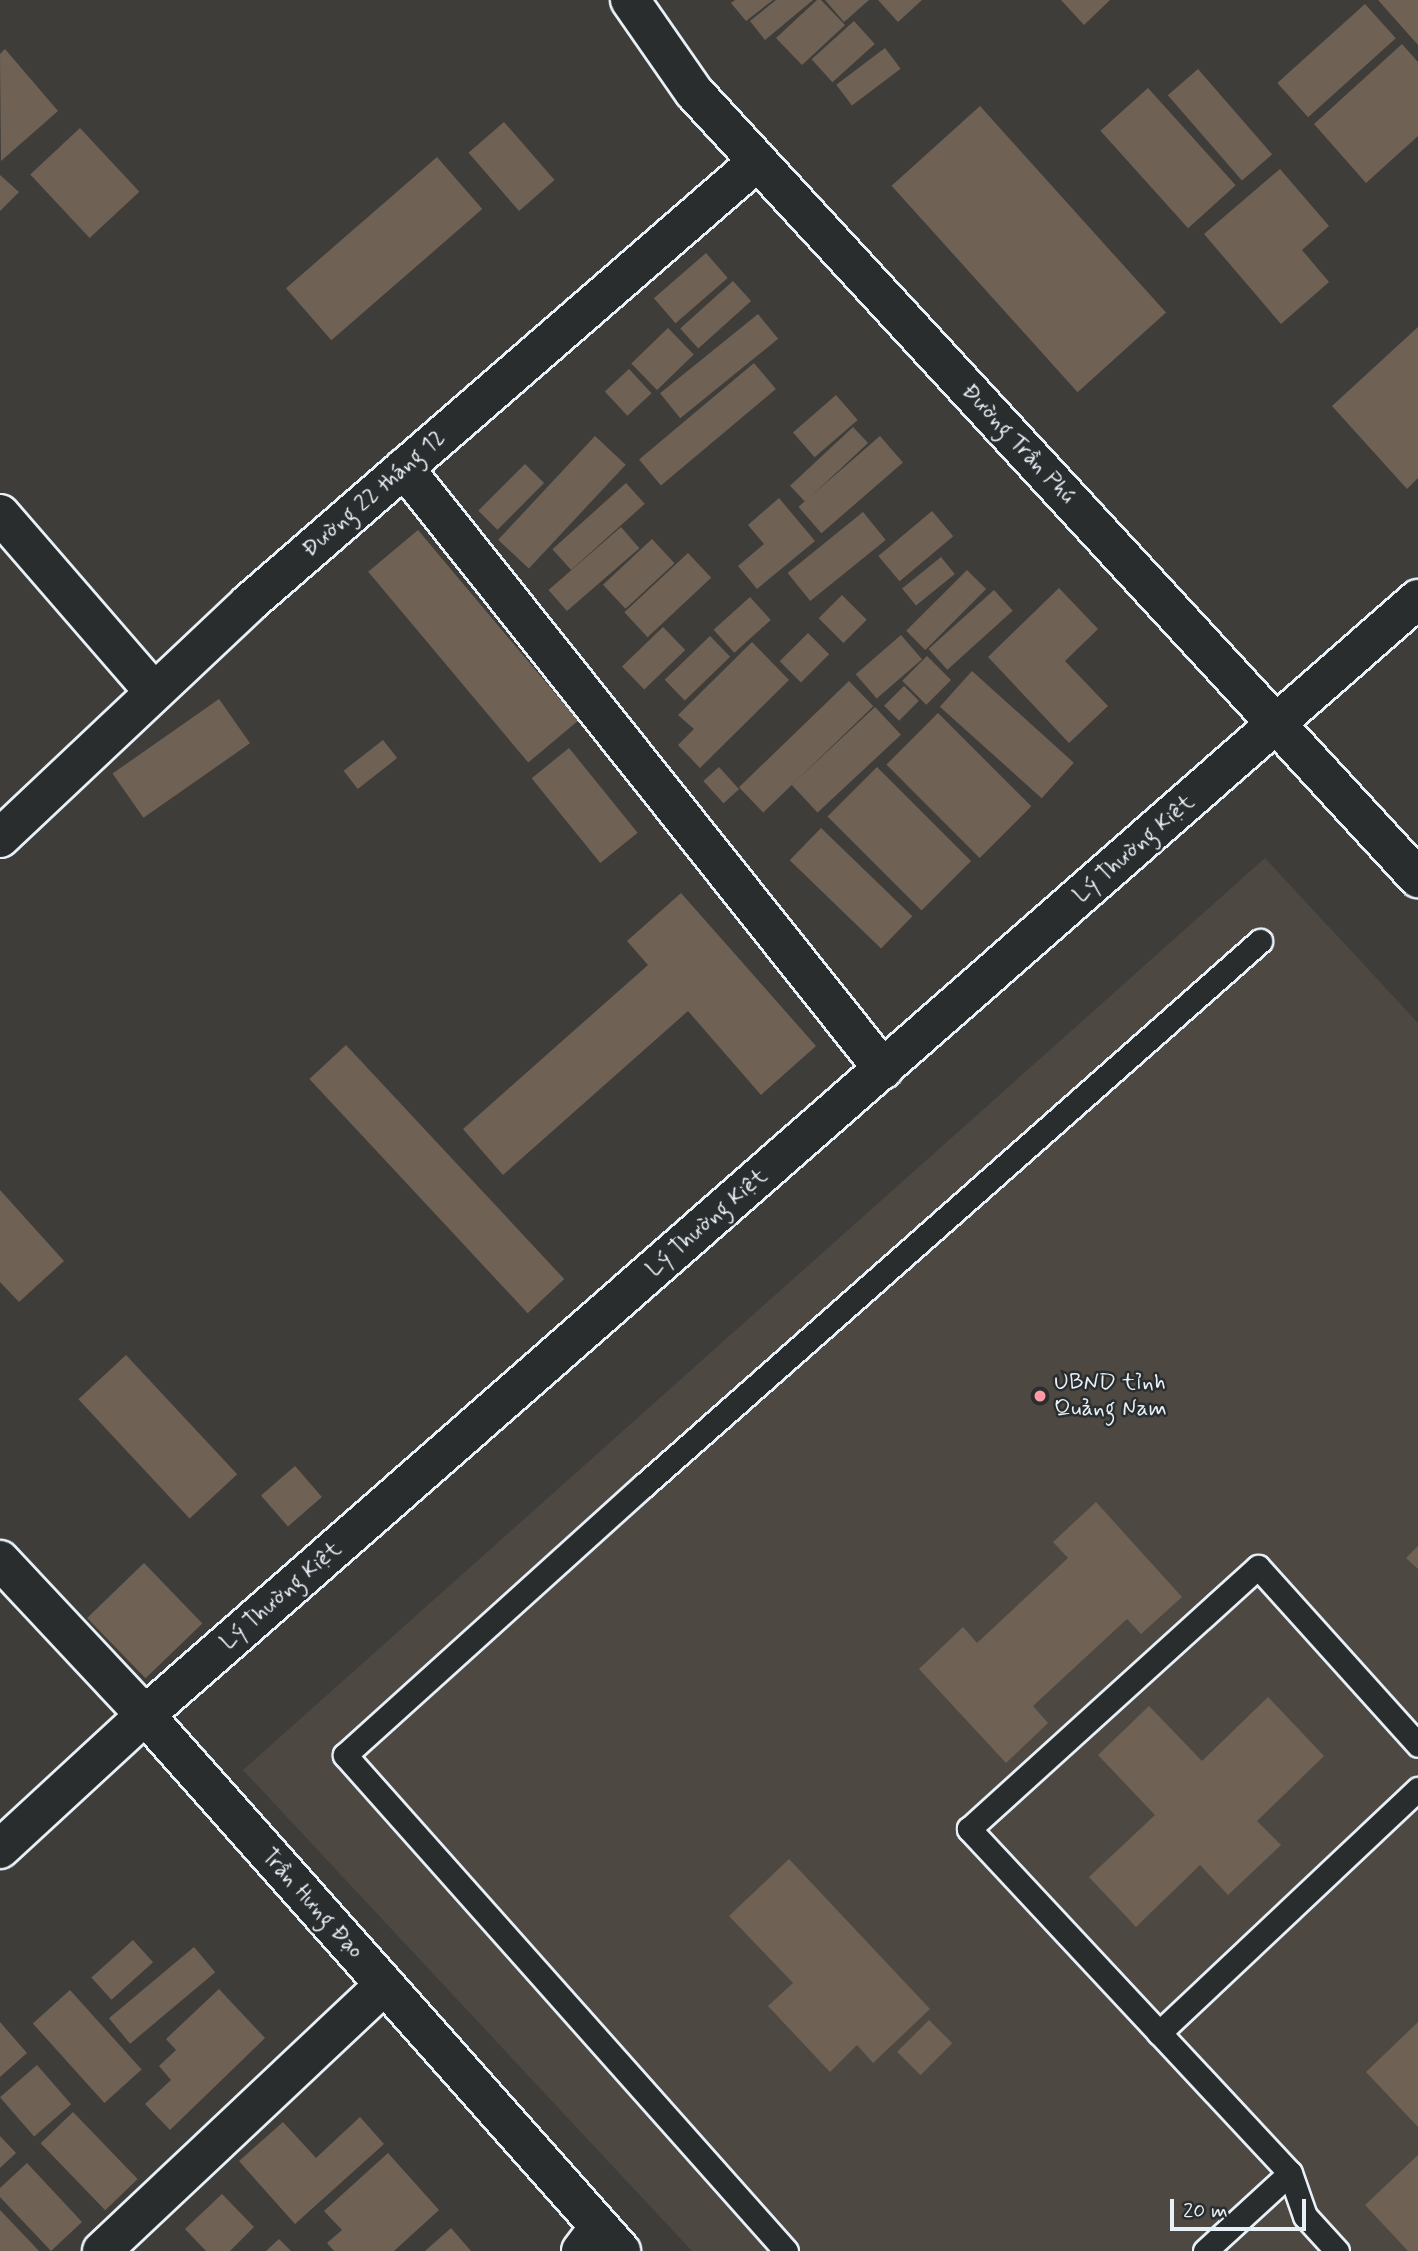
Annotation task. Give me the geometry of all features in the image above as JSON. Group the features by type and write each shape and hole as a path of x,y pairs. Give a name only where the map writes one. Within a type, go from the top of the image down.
{"street":[{"name":"Đường Trần Phú","path":"630,0 694,92 1418,878"},
{"name":"Đường 22 tháng 12","path":"0,838 249,603 758,161"},
{"path":"404,468 883,1069"},
{"path":"0,514 154,692"},
{"name":"Lý Thường Kiệt","path":"0,1849 145,1715 1418,599"},
{"name":"Trần Hưng Đạo","path":"0,1560 145,1715 384,1985 600,2243"},
{"path":"102,2251 384,1985"}],"lane":[{"path":"786,2251 345,1755 654,1475 1260,942"},
{"path":"1337,2251 1305,2216 1290,2172 969,1829 1258,1567 1418,1745"},
{"path":"1159,2033 1418,1789"},
{"path":"1205,2251 1290,2172"}],"shaded area":[{"name":"UBND tỉnh Quảng Nam","path":"1265,858 1418,1023 1418,2251 692,2251 243,1770"}],"building":[{"path":"735,0 773,0 746,21 731,3"},
{"path":"776,0 813,0 765,40 750,21"},
{"path":"817,0 821,0 845,25 802,65 776,38"},
{"path":"825,0 869,0 844,22"},
{"path":"878,0 922,0 898,22"},
{"path":"1061,0 1110,0 1084,25"},
{"path":"1378,0 1418,0 1418,45"},
{"path":"1365,4 1396,38 1308,117 1277,83"},
{"path":"854,21 875,44 832,82 812,59"},
{"path":"1402,44 1418,62 1418,136 1366,183 1314,124"},
{"path":"885,48 901,69 852,105 836,85"},
{"path":"5,49 58,111 1,161 0,54"},
{"path":"1198,69 1272,154 1242,181 1168,95"},
{"path":"1148,88 1236,185 1188,228 1100,131"},
{"path":"980,106 1166,313 1078,392 892,186"},
{"path":"504,122 555,180 519,211 469,153"},
{"path":"80,128 139,192 90,238 30,174"},
{"path":"437,157 482,209 331,340 286,288"},
{"path":"1280,169 1329,226 1302,250 1329,282 1281,324 1204,234"},
{"path":"0,175 19,192 0,211"},
{"path":"706,253 728,278 676,323 654,298"},
{"path":"733,281 751,301 698,349 680,329"},
{"path":"758,314 778,339 680,418 660,393"},
{"path":"1418,327 1418,478 1407,489 1332,406"},
{"path":"668,328 694,355 657,390 631,363"},
{"path":"754,363 776,389 661,485 639,459"},
{"path":"629,369 652,393 627,416 605,392"},
{"path":"836,395 858,420 815,457 793,432"},
{"path":"853,427 868,443 805,502 790,486"},
{"path":"595,436 626,465 529,568 498,540"},
{"path":"880,436 903,462 821,533 798,507"},
{"path":"525,464 544,483 497,530 478,511"},
{"path":"626,483 645,504 571,570 552,549"},
{"path":"779,498 815,541 757,589 738,566 764,544 748,525"},
{"path":"932,511 953,536 900,581 878,556"},
{"path":"863,512 886,540 810,601 788,573"},
{"path":"621,527 639,548 567,611 549,590"},
{"path":"418,530 578,721 528,763 368,572"},
{"path":"652,539 675,563 626,609 603,585"},
{"path":"688,553 711,578 648,637 624,612"},
{"path":"941,557 955,574 916,606 902,588"},
{"path":"967,570 986,589 925,650 906,631"},
{"path":"1059,588 1098,629 1065,661 1108,706 1069,743 988,657"},
{"path":"994,590 1013,611 947,670 929,649"},
{"path":"842,595 867,620 843,643 819,618"},
{"path":"750,597 771,620 734,653 714,630"},
{"path":"663,627 685,650 644,690 622,667"},
{"path":"808,633 829,654 801,682 780,661"},
{"path":"901,635 922,659 877,699 856,674"},
{"path":"710,636 730,657 685,701 665,680"},
{"path":"752,642 789,680 700,768 678,745 694,729 678,715"},
{"path":"927,656 951,680 926,705 902,681"},
{"path":"972,671 1074,763 1042,798 940,707"},
{"path":"849,681 873,706 763,812 739,787"},
{"path":"904,686 919,701 899,721 884,706"},
{"path":"219,699 250,743 143,818 113,774"},
{"path":"875,707 901,735 818,813 792,785"},
{"path":"938,713 1031,806 980,858 886,765"},
{"path":"383,740 397,758 358,789 344,771"},
{"path":"569,748 638,833 600,863 532,778"},
{"path":"719,767 739,789 723,803 703,781"},
{"path":"877,767 971,861 922,911 828,816"},
{"path":"821,828 912,916 881,949 790,860"},
{"path":"681,893 816,1046 761,1095 688,1011 503,1175 463,1129 648,965 627,941"},
{"path":"346,1045 564,1279 528,1313 309,1079"},
{"path":"0,1190 64,1261 19,1302 0,1282"},
{"path":"126,1355 237,1474 190,1519 78,1399"},
{"path":"295,1466 322,1497 288,1526 261,1496"},
{"path":"1096,1502 1182,1597 1141,1634 1127,1619 1033,1706 1048,1723 1006,1763 919,1669 963,1627 977,1643 1068,1558 1053,1542"},
{"path":"1418,1546 1418,1569 1406,1558"},
{"path":"144,1563 202,1623 146,1678 87,1618"},
{"path":"1268,1697 1324,1756 1257,1821 1281,1845 1228,1895 1200,1865 1136,1927 1089,1877 1155,1815 1098,1755 1149,1706 1202,1761"},
{"path":"789,1859 930,2009 873,2063 857,2045 830,2072 768,2006 793,1983 729,1916"},
{"path":"133,1940 153,1962 111,2000 91,1977"},
{"path":"194,1947 215,1972 130,2044 109,2018"},
{"path":"219,1989 265,2038 170,2130 145,2104 171,2080 159,2066 176,2050 166,2039"},
{"path":"70,1990 142,2070 104,2103 33,2023"},
{"path":"929,2020 952,2043 921,2075 897,2052"},
{"path":"0,2022 27,2053 0,2077"},
{"path":"1418,2022 1418,2127 1366,2072"},
{"path":"37,2065 71,2104 34,2136 0,2097"},
{"path":"73,2112 138,2179 105,2210 41,2143"},
{"path":"360,2117 384,2144 295,2224 239,2161 283,2122 316,2158"},
{"path":"0,2136 16,2153 0,2168"},
{"path":"388,2153 439,2210 394,2251 334,2251 327,2243 342,2230 324,2211"},
{"path":"1418,2155 1418,2251 1408,2251 1365,2205"},
{"path":"27,2163 82,2222 51,2251 0,2197 0,2188"},
{"path":"222,2194 254,2227 230,2251 206,2251 185,2229"},
{"path":"0,2210 39,2251 0,2251"},
{"path":"451,2228 471,2251 425,2251"},
{"path":"279,2239 291,2251 266,2251"}],"place":[{"name":"UBND tỉnh Quảng Nam","path":"1040,1396"}]}
